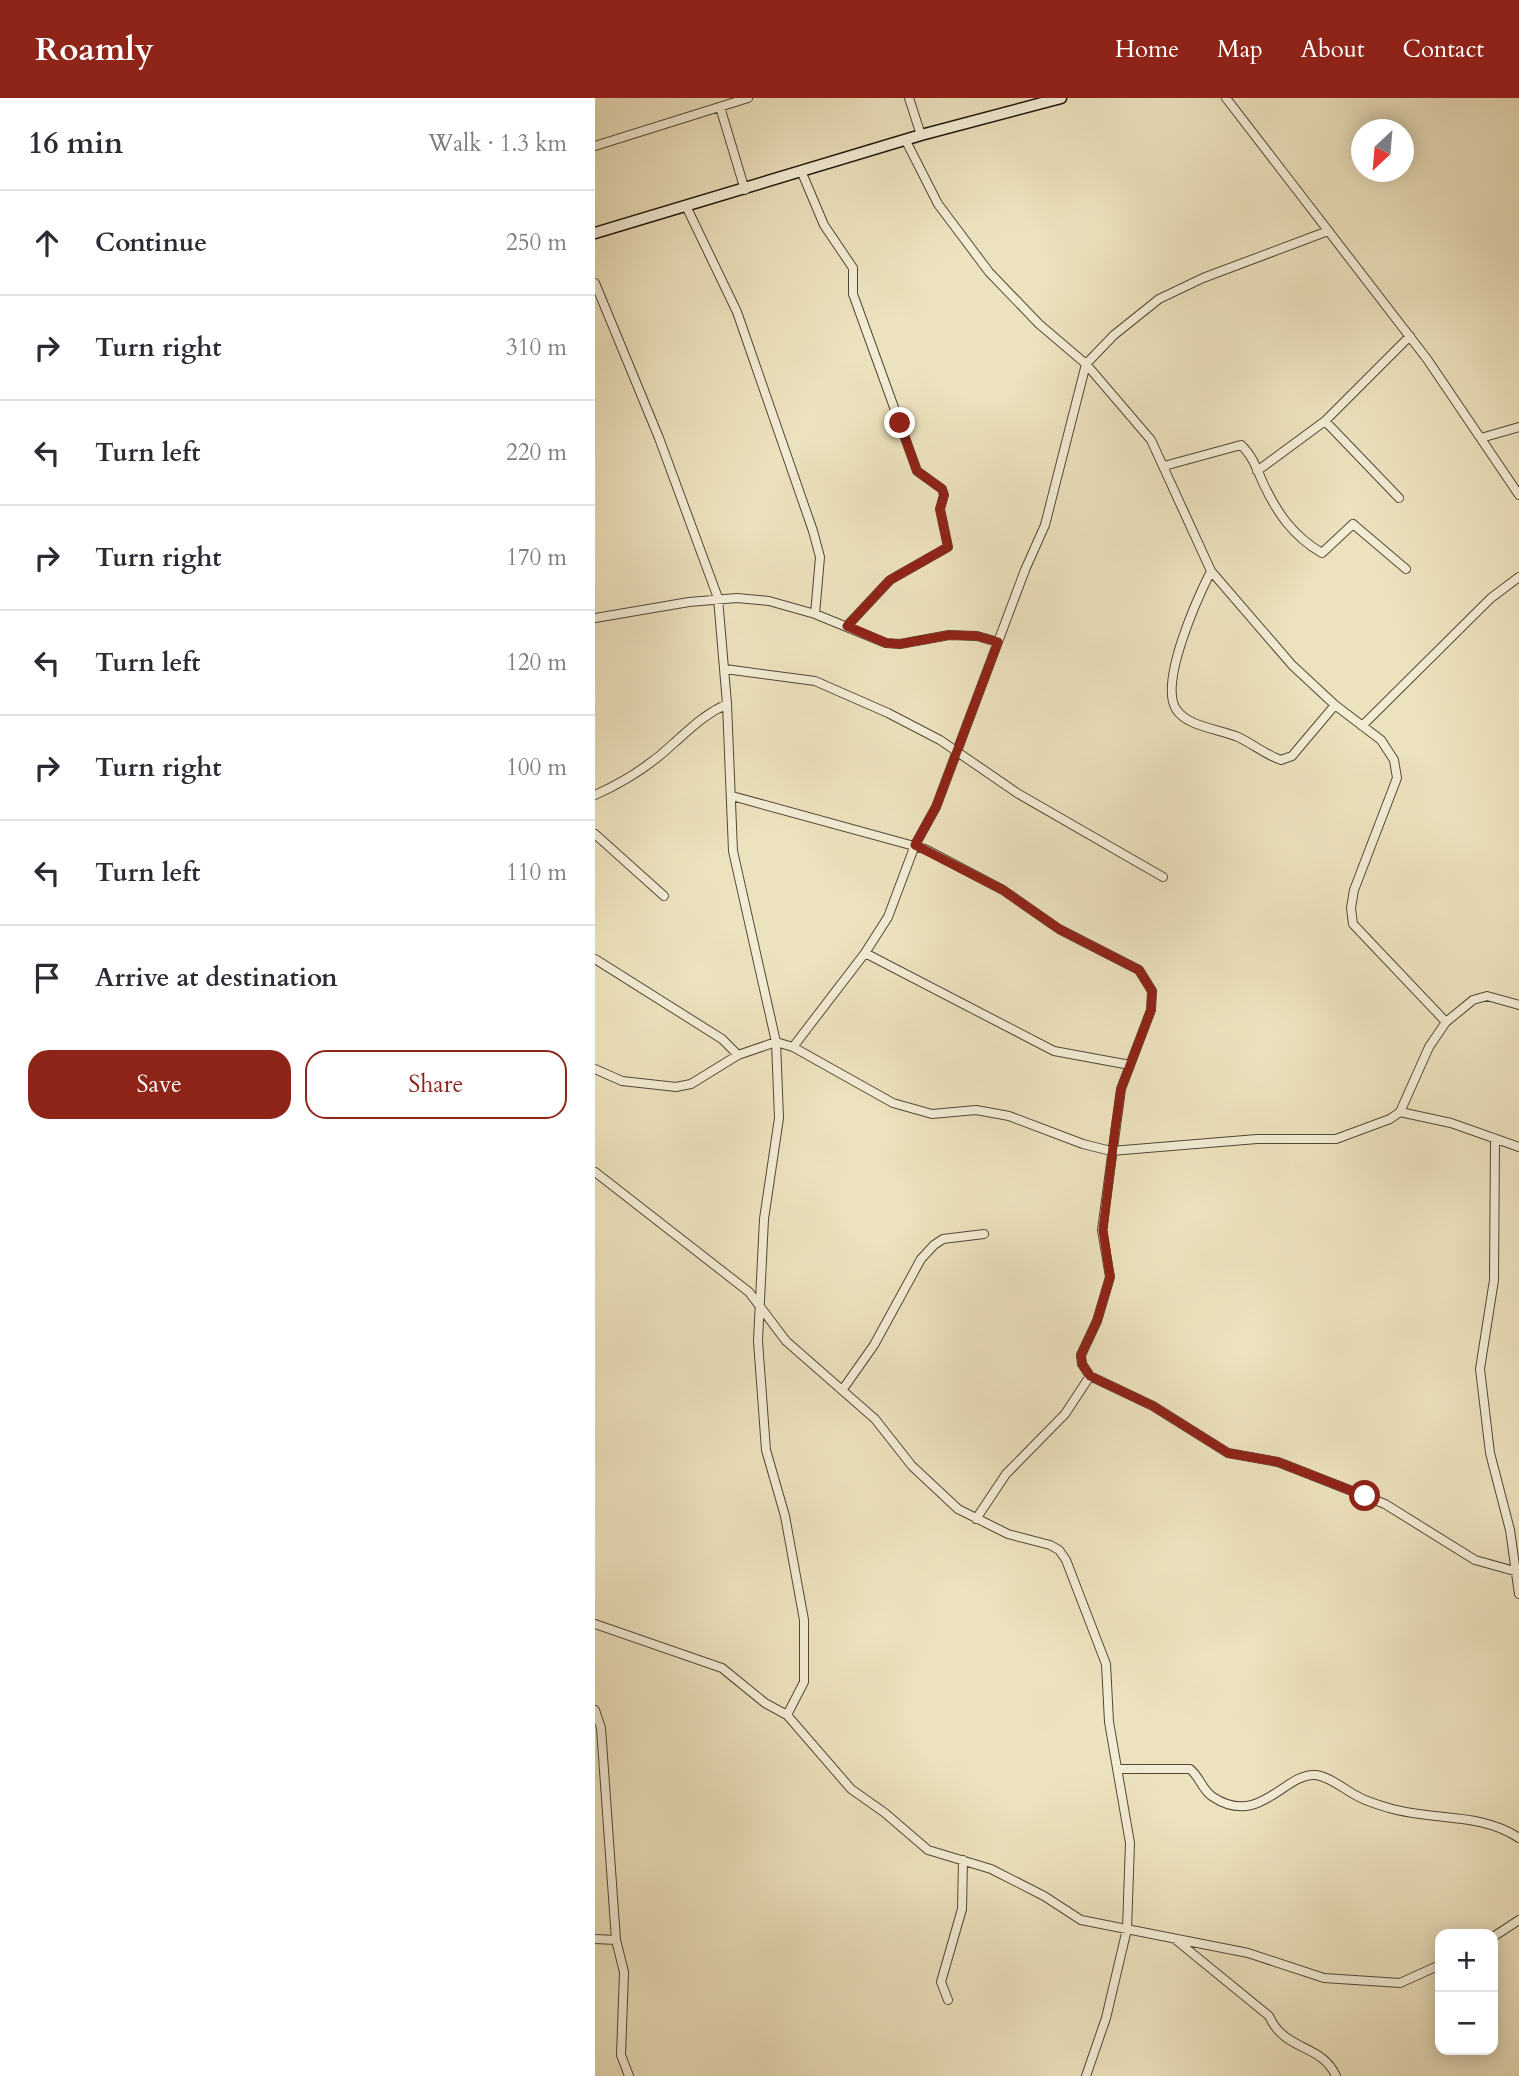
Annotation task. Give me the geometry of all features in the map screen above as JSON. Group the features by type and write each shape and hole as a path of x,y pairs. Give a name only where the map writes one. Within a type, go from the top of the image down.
{"street":[{"path":"595,146 748,98"},
{"path":"909,98 921,135"},
{"path":"595,233 802,173 921,135 1061,98"},
{"path":"1226,98 1410,337 1519,495"},
{"path":"720,107 745,190"},
{"path":"906,141 938,204 989,272 1039,324 1086,364 1151,440 1210,571 1292,665 1335,705 1381,740 1394,760 1397,778 1354,890 1351,908 1353,924 1446,1022"},
{"path":"802,173 824,225 853,268 853,294 917,471 942,489 944,495 940,509 948,547 890,580 847,626"},
{"path":"686,206 737,312 813,531 820,574 815,614"},
{"path":"793,1047 865,953 888,917 915,845 936,807 1045,525 1086,364 1114,335 1159,299 1203,278 1328,231"},
{"path":"595,283 659,438 718,598 725,669 733,850 776,1042 779,1118 764,1219 758,1302 758,1374 766,1450 785,1516 804,1620 804,1682 787,1715"},
{"path":"1257,471 1325,421 1410,337"},
{"path":"1325,421 1399,498"},
{"path":"1481,438 1519,427"},
{"path":"1164,466 1241,445 1249,452 1274,506 1302,540 1322,553 1353,524 1406,569"},
{"path":"1210,571 1193,606 1178,655 1173,703 1177,712 1185,718 1240,738 1282,760 1292,756 1335,705"},
{"path":"1362,726 1491,598 1519,578"},
{"path":"595,617 718,598 769,601 815,614 886,643 900,644 949,635 977,636 998,642"},
{"path":"725,669 794,677 829,686 888,713 958,752 1029,800 1163,877"},
{"path":"595,795 631,777 674,743 691,725 727,704"},
{"path":"731,796 915,845 1003,890 1059,929 1139,970 1152,991 1151,1010 1121,1089 1103,1230 1110,1277 1097,1321 1081,1355 1082,1364 1090,1376 1153,1406 1228,1453 1278,1462 1385,1504 1475,1560 1518,1572"},
{"path":"595,834 664,896"},
{"path":"865,953 1054,1051 1130,1065"},
{"path":"595,960 722,1039 738,1055"},
{"path":"595,1069 622,1081 676,1087 691,1084 738,1055 776,1042 793,1047 893,1103 932,1114 976,1110 1009,1116 1083,1144 1111,1151 1257,1139 1336,1139 1390,1119 1400,1112 1429,1047 1446,1022 1473,1000 1487,996 1519,1005"},
{"path":"1400,1112 1451,1123 1519,1147"},
{"path":"1495,1140 1494,1280 1480,1369 1490,1453 1518,1572 1519,1594"},
{"path":"595,1172 721,1267 758,1302 786,1341 875,1419 912,1466 958,1509 1008,1534 1050,1545 1059,1550 1066,1560 1106,1664 1109,1722 1130,1843 1127,1929 1105,2018 1086,2076"},
{"path":"843,1389 874,1345 921,1259 943,1239 984,1234"},
{"path":"976,1519 1006,1474 1065,1414 1090,1376"},
{"path":"595,1624 722,1668 755,1696 787,1715 865,1801 885,1812 928,1850 963,1860 1023,1884 1081,1920 1248,1954 1324,1978 1400,1983 1435,1967"},
{"path":"595,1710 601,1728 616,1940 624,1972 621,2055 629,2076"},
{"path":"1118,1769 1190,1769 1206,1791 1232,1805 1253,1805 1271,1798 1308,1775 1320,1775 1362,1799 1389,1808 1492,1825 1519,1838"},
{"path":"947,2000 941,1983 962,1909 963,1860"},
{"path":"1498,1934 1519,1920"},
{"path":"595,1939 616,1940"},
{"path":"1174,1939 1269,2016 1277,2034 1311,2051 1333,2068 1336,2076"}],"route":[{"path":"900,423 917,471 942,489 944,495 940,509 948,547 930,560 904,570 890,580 847,626 886,643 900,644 949,635 977,636 998,642 936,807 915,845 1003,890 1059,929 1139,970 1148,980 1152,991 1151,1010 1121,1089 1103,1230 1110,1277 1097,1321 1081,1355 1082,1364 1090,1376 1153,1406 1228,1453 1278,1462 1365,1496"}]}
